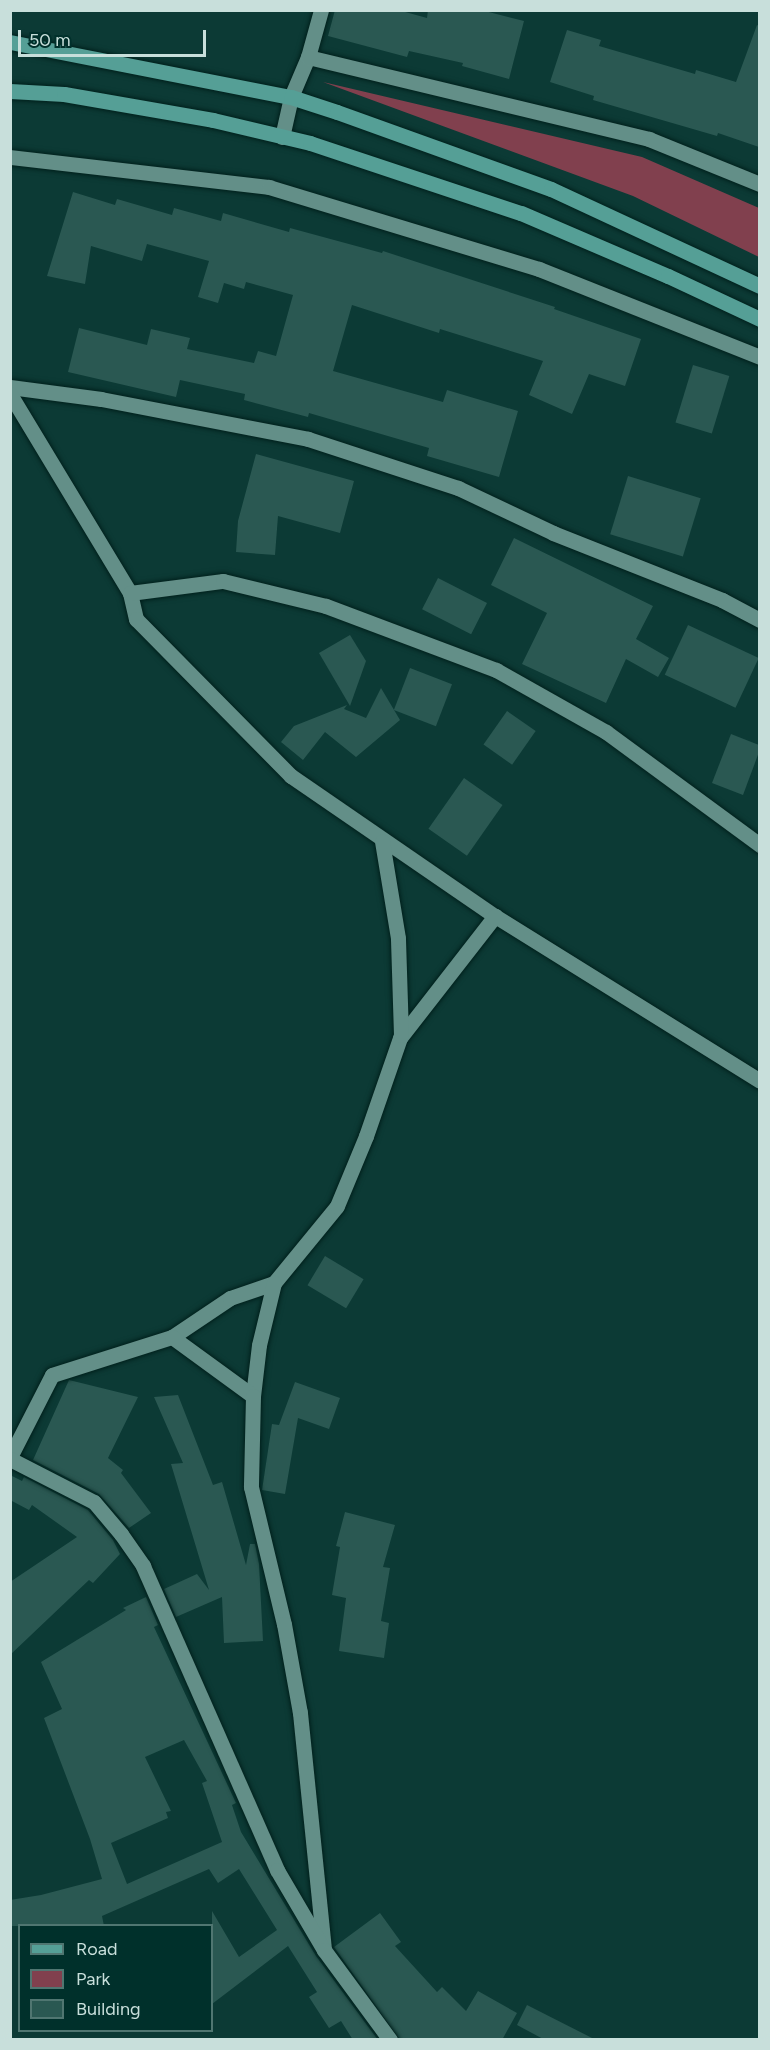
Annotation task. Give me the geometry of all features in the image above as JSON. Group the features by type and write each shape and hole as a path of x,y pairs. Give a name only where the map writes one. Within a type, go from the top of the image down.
{"main road":[{"path":"10,42 291,97 551,189 759,286"},
{"path":"10,91 75,96 213,120 282,137 411,175 521,213 668,276 759,319"}],"street":[{"path":"282,137 291,97 308,57 321,10"},
{"path":"308,57 649,140 759,184"},
{"path":"10,157 269,187 539,269 759,357"},
{"path":"10,387 101,399 308,439 458,488 553,532 722,600 759,620"},
{"path":"10,394 130,593 136,619 291,776 382,841 495,916 759,1081"},
{"path":"130,593 222,581 326,606 496,670 606,732 759,844"},
{"path":"382,841 398,938 400,1038"},
{"path":"324,1950 300,1713 284,1624 251,1487 253,1396 259,1345 274,1282 337,1206 366,1136 400,1038 495,916"},
{"path":"274,1282 230,1298 171,1337 52,1376 10,1458 94,1502 121,1533 143,1566 277,1870 324,1950 390,2040"},
{"path":"171,1337 253,1396"}],"green space":[{"path":"323,82 642,157 759,208 759,257 633,196"}],"building":[{"path":"335,10 398,10 427,18 428,10 481,10 524,21 509,79 462,66 463,63 409,51 407,57 328,36"},
{"path":"757,25 759,26 759,147 718,133 717,136 593,100 594,96 550,82 567,30 601,40 599,46 695,74 696,70 736,82"},
{"path":"73,192 115,205 117,199 172,215 174,208 221,221 223,213 289,232 290,228 382,253 383,251 555,307 554,309 641,339 625,386 589,374 572,414 529,395 543,361 440,329 439,333 352,305 333,371 443,402 447,390 518,411 499,477 427,456 429,448 309,413 308,417 244,400 245,394 180,380 176,397 68,372 79,328 147,345 151,329 190,338 187,349 254,363 258,351 276,356 293,295 246,282 244,289 224,283 218,303 198,297 209,261 147,244 142,261 91,246 85,284 47,276"},
{"path":"693,365 729,376 712,433 675,422"},
{"path":"256,454 354,481 340,533 278,516 275,555 236,552 238,521"},
{"path":"628,476 701,498 683,557 610,534"},
{"path":"514,538 653,606 636,639 669,658 658,677 626,659 606,703 522,664 547,613 491,585"},
{"path":"438,578 487,603 471,634 422,609"},
{"path":"688,625 759,658 735,708 665,675"},
{"path":"350,635 366,661 350,706 319,653"},
{"path":"410,668 452,684 436,726 394,710"},
{"path":"381,688 400,720 356,757 325,732 303,760 281,742 294,726 347,705 344,709 366,718"},
{"path":"507,711 536,731 512,765 483,745"},
{"path":"731,734 759,745 759,752 743,795 712,783"},
{"path":"464,778 503,805 467,856 428,829"},
{"path":"325,1256 364,1279 346,1308 307,1285"},
{"path":"69,1380 138,1397 108,1458 123,1470 121,1473 151,1513 129,1528 99,1494 33,1460"},
{"path":"295,1382 340,1398 329,1429 298,1418 285,1494 262,1490 272,1424 279,1425"},
{"path":"178,1395 213,1485 222,1482 246,1565 250,1544 255,1544 259,1564 263,1641 224,1643 222,1597 176,1617 164,1589 197,1574 209,1590 171,1464 183,1463 154,1397"},
{"path":"10,1475 22,1481 24,1477 88,1510 113,1540 120,1554 93,1583 89,1580 10,1655 10,1582 77,1537 32,1505 29,1510 10,1500"},
{"path":"345,1512 395,1525 383,1567 390,1568 381,1621 389,1623 384,1658 339,1651 346,1598 332,1595 340,1547 336,1546"},
{"path":"146,1597 158,1625 154,1627 236,1803 232,1805 241,1832 316,1956 378,2040 353,2040 341,2021 329,2028 309,1997 317,1992 288,1946 213,2003 212,1911 239,1957 277,1930 239,1869 218,1883 209,1869 102,1916 104,1924 18,1924 18,1926 10,1926 10,1900 41,1895 102,1879 90,1839 44,1718 62,1709 41,1662 126,1610 123,1608","holes":["184,1740 207,1781 202,1783 222,1842 127,1884 111,1843 168,1818 166,1812 171,1811 145,1757"]},
{"path":"380,1913 401,1942 395,1946 437,1992 442,1987 466,2011 478,1991 517,2013 502,2040 400,2040 334,1947"},
{"path":"527,2005 596,2040 545,2040 517,2025"}]}
